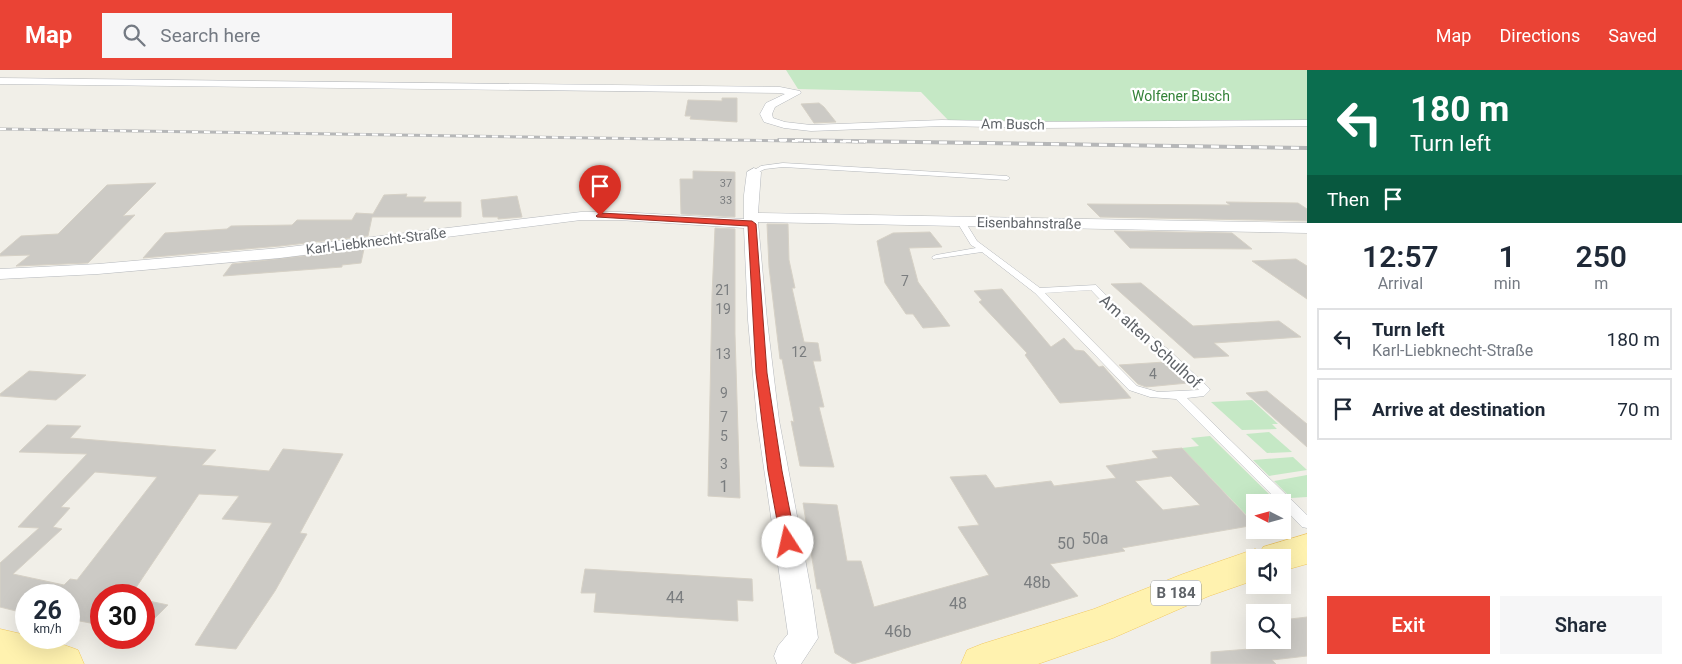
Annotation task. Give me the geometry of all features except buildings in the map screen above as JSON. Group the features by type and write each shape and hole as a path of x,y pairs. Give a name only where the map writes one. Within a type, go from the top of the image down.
{"main road":[{"path":"1291,554 1307,549"},
{"name":"B 184","path":"982,664 1099,625 1196,585 1246,567"},
{"path":"0,648 63,664"}],"street":[{"name":"Am Busch","path":"0,81 780,90 794,91 795,94 770,105 766,114 768,120 784,125 811,128 942,123 1038,125 1307,123"},
{"path":"754,172 751,183 752,220 762,373 775,471 800,608 796,647"},
{"name":"Karl-Liebknecht-Straße","path":"0,274 98,269 280,253 571,217 619,216 752,220"},
{"name":"Eisenbahnstraße","path":"752,220 1307,228"}],"lane":[{"path":"754,172 763,167 783,165 1007,178"},
{"name":"Am alten Schulhof","path":"961,222 974,243 1038,290 1133,388 1146,394 1157,396 1200,394 1205,390 1167,354 1122,317 1093,287 1038,290"},
{"path":"936,256 982,250"},
{"path":"1178,394 1307,523"}],"green space":[{"name":"Wolfener Busch","path":"786,70 1307,70 1307,120 1170,123 948,120 921,92 798,89"},
{"path":"1252,400 1278,424 1272,424 1277,429 1242,430 1211,402"},
{"path":"1269,432 1292,452 1267,453 1246,434"},
{"path":"1210,436 1269,494 1246,494 1246,515 1182,448 1199,446 1191,438"},
{"path":"1293,457 1307,470 1269,476 1253,460"},
{"path":"1307,475 1307,497 1291,498 1291,494 1287,494 1274,481"}],"railway":[{"path":"0,129 865,142"},
{"path":"779,140 1307,148"}],"route":[{"path":"600,216 752,224 762,373 775,471 788,542"}]}
